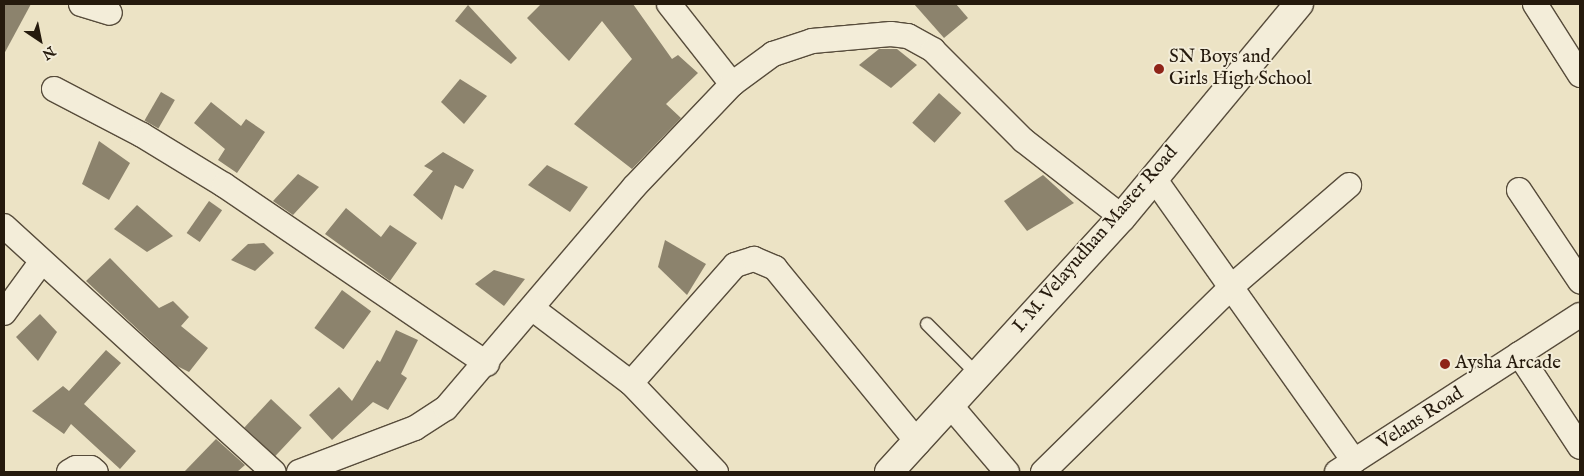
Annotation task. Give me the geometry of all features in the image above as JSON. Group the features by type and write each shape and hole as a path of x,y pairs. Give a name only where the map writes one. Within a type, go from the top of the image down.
{"street":[{"path":"81,4 110,13"},
{"path":"669,4 732,84"},
{"name":"I. M. Velayudhan Master Road","path":"889,472 918,443 977,374 1122,217 1299,4"},
{"path":"1535,4 1580,75"},
{"path":"299,472 341,466 415,428 446,408 487,364 634,187 732,84 773,54 812,41 891,34 908,36 933,50 1022,140 1122,217"},
{"path":"54,89 142,135 224,185 487,364"},
{"path":"1154,177 1231,287 1345,467"},
{"path":"1043,472 1231,287 1349,185"},
{"path":"1518,190 1580,281"},
{"path":"4,226 273,472"},
{"path":"631,383 735,264 754,259 775,268 918,443"},
{"path":"4,313 42,262"},
{"path":"533,309 631,383 716,472"},
{"name":"Velans Road","path":"1345,467 1520,354 1577,323"},
{"path":"1520,354 1580,447"},
{"path":"950,405 1007,472"},
{"path":"69,472 76,468 91,468 96,472"}],"lane":[{"path":"928,324 977,374"}],"building":[{"path":"4,4 31,4 4,54"},
{"path":"541,4 633,4 672,59 678,55 698,73 666,104 681,118 632,169 574,124 632,59 602,21 569,61 527,18"},
{"path":"914,4 956,4 968,18 944,38"},
{"path":"468,5 517,58 511,64 455,21"},
{"path":"879,49 897,49 917,65 891,88 859,65"},
{"path":"460,79 487,96 464,124 441,102"},
{"path":"161,92 175,100 158,129 144,121"},
{"path":"939,93 961,113 935,143 912,123"},
{"path":"211,102 241,126 246,119 265,132 237,173 218,160 225,149 194,123"},
{"path":"99,141 130,163 109,200 82,184"},
{"path":"443,152 474,170 463,189 455,185 442,220 413,195 433,171 424,166"},
{"path":"547,165 588,187 570,212 528,185"},
{"path":"298,174 319,187 293,215 273,201"},
{"path":"1043,175 1074,203 1027,231 1004,201"},
{"path":"209,201 222,210 200,242 187,233"},
{"path":"137,205 173,236 147,252 114,229"},
{"path":"346,208 381,237 390,225 417,243 390,281 325,234"},
{"path":"665,240 706,264 687,295 658,267"},
{"path":"264,243 274,253 255,271 231,260 248,244"},
{"path":"110,258 159,308 173,301 189,317 181,326 208,348 189,372 177,366 86,281"},
{"path":"494,270 525,279 504,306 475,284"},
{"path":"342,290 371,311 343,349 314,328"},
{"path":"40,314 57,332 38,361 16,337"},
{"path":"396,330 418,340 401,374 407,378 388,410 373,402 332,440 309,415 339,387 352,401 377,360 380,362"},
{"path":"106,350 121,363 84,404 136,451 120,469 71,424 64,434 32,411 63,386 69,391"},
{"path":"271,399 302,428 275,456 244,428"},
{"path":"216,439 245,465 237,472 184,472"}],"place":[{"name":"SN Boys and Girls High School","path":"1159,69"},
{"name":"Aysha Arcade","path":"1445,364"}]}
